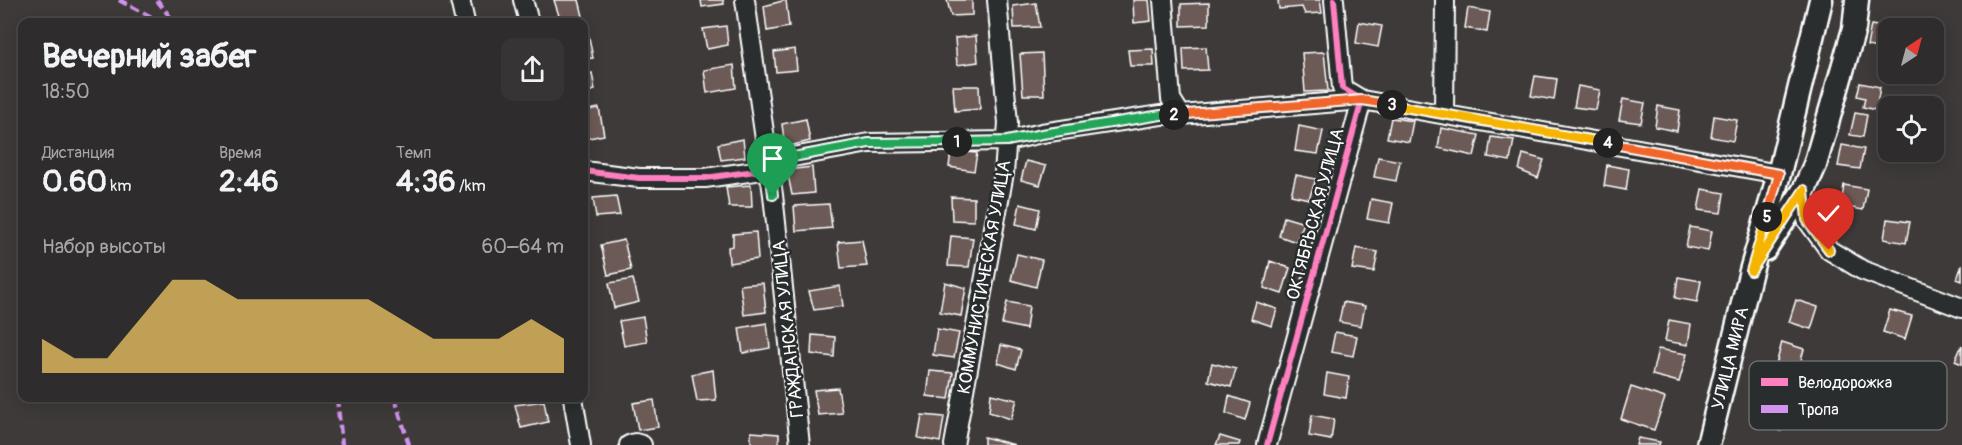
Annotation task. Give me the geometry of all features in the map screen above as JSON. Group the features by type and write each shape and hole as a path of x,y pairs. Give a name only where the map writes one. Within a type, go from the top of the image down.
{"main road":[{"name":"УЛИЦА МИРА","path":"1708,445 1751,271 1779,174 1821,0"},
{"path":"1751,271 1804,190 1815,165 1854,29 1857,0"}],"street":[{"path":"460,0 464,18"},
{"path":"523,0 528,18"},
{"name":"ГРАЖДАНСКАЯ УЛИЦА","path":"745,0 770,169 801,445"},
{"name":"КОММУНИСТИЧЕСКАЯ УЛИЦА","path":"954,445 1004,173 1008,123 997,0"},
{"path":"1163,0 1171,99 1181,115"},
{"path":"1334,0 1342,88 1362,100"},
{"path":"1444,114 1445,0"},
{"path":"588,172 639,178 694,178 770,169 782,159 869,143 1007,141 1161,115 1362,100 1779,174"},
{"name":"ОКТЯБРЬСКАЯ УЛИЦА","path":"1268,445 1362,100"},
{"path":"1804,190 1807,220 1829,250 1862,270 1962,308"},
{"path":"574,402 581,445"},
{"path":"629,445 635,443 642,445"}],"building":[{"path":"554,0 579,0 583,16 560,18"},
{"path":"701,0 723,0 724,4 702,7"},
{"path":"786,0 789,27 767,31 764,6"},
{"path":"947,0 972,0 972,15 951,16"},
{"path":"1133,0 1149,0 1151,21 1134,23"},
{"path":"1278,0 1320,0 1322,13 1305,14 1302,7 1279,9"},
{"path":"1036,3 1040,27 1014,28 1013,6"},
{"path":"1209,3 1209,25 1181,26 1181,4"},
{"path":"1468,8 1490,12 1487,32 1465,28"},
{"path":"1359,22 1382,26 1378,47 1356,43"},
{"path":"1871,25 1878,26 1878,48 1867,46"},
{"path":"726,26 728,45 707,49 703,29"},
{"path":"588,32 593,58 588,59"},
{"path":"976,36 978,62 957,65 955,38"},
{"path":"1206,47 1208,70 1184,71 1183,48"},
{"path":"795,49 797,70 776,72 774,52"},
{"path":"1153,49 1154,66 1130,66 1128,50"},
{"path":"1324,52 1328,91 1305,92 1302,53"},
{"path":"1042,53 1044,95 1023,95 1020,54"},
{"path":"734,65 736,88 707,93 704,70"},
{"path":"592,73 595,90 588,92 588,74"},
{"path":"1535,76 1557,79 1554,100 1531,96"},
{"path":"1860,83 1880,87 1876,110 1863,107 1865,98 1857,96"},
{"path":"953,86 979,86 980,109 955,111"},
{"path":"1578,86 1600,90 1596,110 1574,107"},
{"path":"1623,99 1645,103 1641,123 1619,120"},
{"path":"1658,106 1680,110 1677,131 1655,127"},
{"path":"599,108 604,135 588,138 588,110"},
{"path":"1855,113 1867,115 1863,137 1850,135"},
{"path":"1714,116 1737,120 1733,141 1711,137"},
{"path":"1391,118 1413,121 1409,142 1387,138"},
{"path":"806,119 810,141 785,147 782,124"},
{"path":"1299,126 1323,131 1318,154 1295,151"},
{"path":"1441,128 1479,135 1474,156 1438,148"},
{"path":"1491,137 1514,140 1510,161 1488,157"},
{"path":"743,139 745,157 721,160 718,144"},
{"path":"1842,145 1864,149 1860,169 1838,166"},
{"path":"951,151 977,153 974,171 949,167"},
{"path":"1523,154 1544,160 1538,178 1519,170"},
{"path":"1378,157 1400,161 1396,181 1374,177"},
{"path":"1026,161 1046,166 1040,185 1021,180"},
{"path":"1607,165 1629,169 1626,190 1604,186"},
{"path":"812,167 814,193 792,195 787,170"},
{"path":"1296,175 1316,179 1309,199 1291,195"},
{"path":"751,185 752,207 729,207 726,187"},
{"path":"1844,185 1867,189 1863,210 1841,206"},
{"path":"1702,189 1724,193 1721,213 1698,210"},
{"path":"616,196 620,215 596,217 593,198"},
{"path":"951,197 974,198 974,221 952,220"},
{"path":"1371,199 1393,203 1389,223 1367,219"},
{"path":"829,204 832,228 796,231 794,206"},
{"path":"1020,204 1040,209 1036,229 1016,224"},
{"path":"1284,217 1304,223 1296,242 1279,236"},
{"path":"1887,219 1910,222 1906,243 1884,239"},
{"path":"1690,227 1712,231 1708,251 1686,247"},
{"path":"756,232 758,259 729,263 728,247 733,246 733,234"},
{"path":"951,236 973,238 969,267 948,266"},
{"path":"624,240 631,270 608,275 601,245"},
{"path":"862,240 867,266 841,268 838,242"},
{"path":"1356,248 1378,252 1374,272 1352,269"},
{"path":"1017,254 1042,260 1036,287 1011,280"},
{"path":"1270,261 1290,268 1282,294 1264,288"},
{"path":"1962,265 1962,281 1957,279"},
{"path":"1678,277 1701,281 1697,302 1675,298"},
{"path":"633,279 639,302 614,308 609,283"},
{"path":"945,282 966,288 961,316 940,312"},
{"path":"763,283 766,312 744,315 740,285"},
{"path":"840,286 843,306 814,310 809,291"},
{"path":"1796,300 1818,307 1811,329 1789,322"},
{"path":"1007,302 1029,306 1026,329 1002,324"},
{"path":"1256,302 1277,309 1272,326 1251,319"},
{"path":"1343,302 1365,306 1361,326 1339,322"},
{"path":"1890,310 1912,316 1905,339 1883,332"},
{"path":"643,317 647,342 624,346 619,321"},
{"path":"1669,320 1691,324 1688,345 1665,341"},
{"path":"767,323 770,348 743,353 739,328"},
{"path":"937,329 959,333 954,358 933,355"},
{"path":"1335,332 1357,336 1353,356 1331,352"},
{"path":"812,335 835,337 834,357 811,354"},
{"path":"1782,342 1804,349 1801,361 1777,361"},
{"path":"1001,345 1021,350 1016,369 998,363"},
{"path":"1962,345 1962,364 1955,361"},
{"path":"1658,349 1687,354 1679,382 1652,375"},
{"path":"1212,363 1236,369 1231,387 1208,381"},
{"path":"713,370 716,400 697,401 692,374"},
{"path":"930,371 953,373 949,399 927,396"},
{"path":"1327,373 1349,377 1346,398 1324,394"},
{"path":"1631,387 1665,398 1654,430 1621,419"},
{"path":"838,388 842,413 818,415 814,390"},
{"path":"991,394 1017,400 1011,419 989,412"},
{"path":"1229,396 1250,403 1245,420 1226,413"},
{"path":"654,400 658,427 638,430 633,403"},
{"path":"544,402 548,422 521,428 515,405"},
{"path":"922,415 944,417 940,442 918,438"},
{"path":"1312,415 1334,419 1331,440 1309,436"},
{"path":"751,432 779,434 779,445 751,445"},
{"path":"1220,436 1240,442 1239,445 1216,445"},
{"path":"984,437 1015,445 984,445"},
{"path":"1638,438 1660,442 1659,445 1636,445"}],"marked path":[{"path":"119,0 153,18"},
{"path":"157,0 171,18"},
{"path":"337,402 342,445"},
{"path":"396,402 409,445"}],"cycle path":[{"path":"1267,445 1362,100 1342,88 1334,0"},
{"path":"588,172 639,178 705,178 770,169 782,159 869,143 1007,141 1042,133 1161,115 1362,100 1779,174"}],"route":[{"path":"773,195 770,169 782,159 869,143 1007,141 1161,115 1362,100 1779,174 1751,271 1804,190 1807,220 1829,250"}]}
